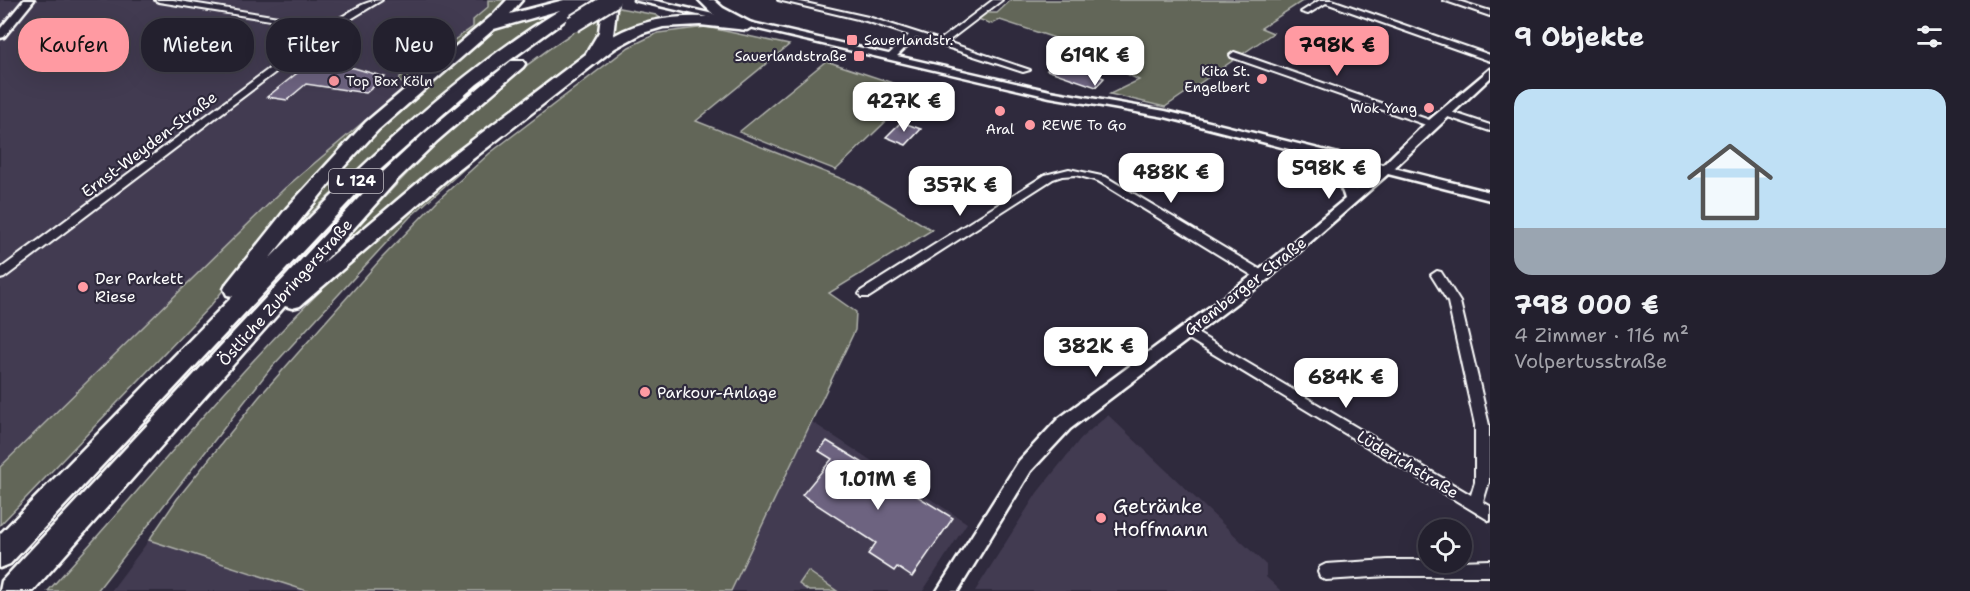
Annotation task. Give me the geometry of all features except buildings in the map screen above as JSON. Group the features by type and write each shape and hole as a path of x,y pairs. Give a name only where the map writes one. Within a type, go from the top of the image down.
{"highway":[{"path":"178,366 252,267 332,168 372,126 515,0"},
{"path":"472,40 510,18 546,7 586,0"},
{"name":"Östliche Zubringerstraße","path":"13,591 256,326 345,224 431,137 564,22 586,0"},
{"path":"581,65 603,42 609,30 611,0"},
{"name":"Östliche Zubringerstraße","path":"0,554 318,220 409,131 466,84 564,22 611,0"},
{"path":"706,0 718,11 747,25"},
{"path":"256,326 333,269 406,202 581,65 634,31 653,25 706,21 747,25"}],"street":[{"path":"0,35 29,0"},
{"path":"159,0 272,18"},
{"name":"Ernst-Weyden-Straße","path":"347,18 378,0"},
{"path":"639,0 1073,98 1165,114 1490,196"},
{"path":"782,0 868,18 1026,70"},
{"path":"817,7 825,0"},
{"path":"942,42 998,0"},
{"path":"1305,12 1326,0 1490,58"},
{"path":"1447,0 1490,14"},
{"path":"891,57 915,33"},
{"path":"1234,55 1432,124"},
{"name":"Ernst-Weyden-Straße","path":"0,275 270,72"},
{"name":"Gremberger Straße","path":"946,591 1025,466 1064,424 1262,276 1388,169 1432,124 1490,72"},
{"path":"1445,113 1490,128"},
{"path":"1280,143 1338,175 1351,188 1352,200"},
{"path":"865,294 1049,177 1067,171 1084,173 1102,179 1262,276"},
{"name":"Lüderichstraße","path":"1437,275 1454,302 1482,425 1482,482 1475,505"},
{"name":"Lüderichstraße","path":"1186,332 1490,514"},
{"path":"1326,572 1388,568 1490,568"}],"shaded area":[{"path":"0,0 487,0 485,10 473,20 473,27 455,39 455,18 373,18 373,72 407,72 400,77 399,81 406,86 285,188 0,466"},
{"path":"1108,415 1266,565 1266,577 1281,591 975,591 1037,493 1081,438"},
{"path":"812,422 967,523 923,591 732,591"},
{"path":"149,540 307,591 111,591"}],"green space":[{"path":"488,0 510,0 455,47 455,39 473,27 473,20 488,7"},
{"path":"1011,0 1304,0 1261,28 1273,33 1165,107 1110,94 1139,80 1058,39 1000,20 992,24 978,19 986,13 997,13"},
{"path":"563,6 444,93 373,154 291,232 355,150 443,72 455,72 455,61 478,41 511,21"},
{"path":"614,7 656,15 663,20 611,39"},
{"path":"603,14 604,26 589,53 305,285 408,173 481,103 560,41"},
{"path":"667,26 640,35 611,53 484,151 410,217 270,369 97,591 48,591 268,345 345,267 409,209 476,154 612,48 637,33"},
{"path":"706,27 789,45 696,121 855,184 932,230 829,293 856,312 855,330 731,591 307,591 149,540 177,499 259,397 381,259 438,200 490,153 629,47 658,33"},
{"path":"826,61 917,91 836,170 739,132"},
{"path":"407,72 426,72 355,133 211,305 0,525 0,467 285,188 406,86 399,81 400,77"},
{"path":"808,571 837,591 809,591 799,584"}],"place":[{"name":"Sauerlandstr.","path":"852,40"},
{"name":"Sauerlandstraße","path":"859,56"},
{"name":"Kita St. Engelbert","path":"1262,79"},
{"name":"Top Box Köln","path":"334,81"},
{"name":"Wok Yang","path":"1429,108"},
{"name":"Aral","path":"1000,111"},
{"name":"REWE To Go","path":"1030,125"},
{"name":"Der Parkett Riese","path":"83,287"},
{"name":"Parkour-Anlage","path":"645,392"},
{"name":"Getränke Hoffmann","path":"1101,518"}]}
